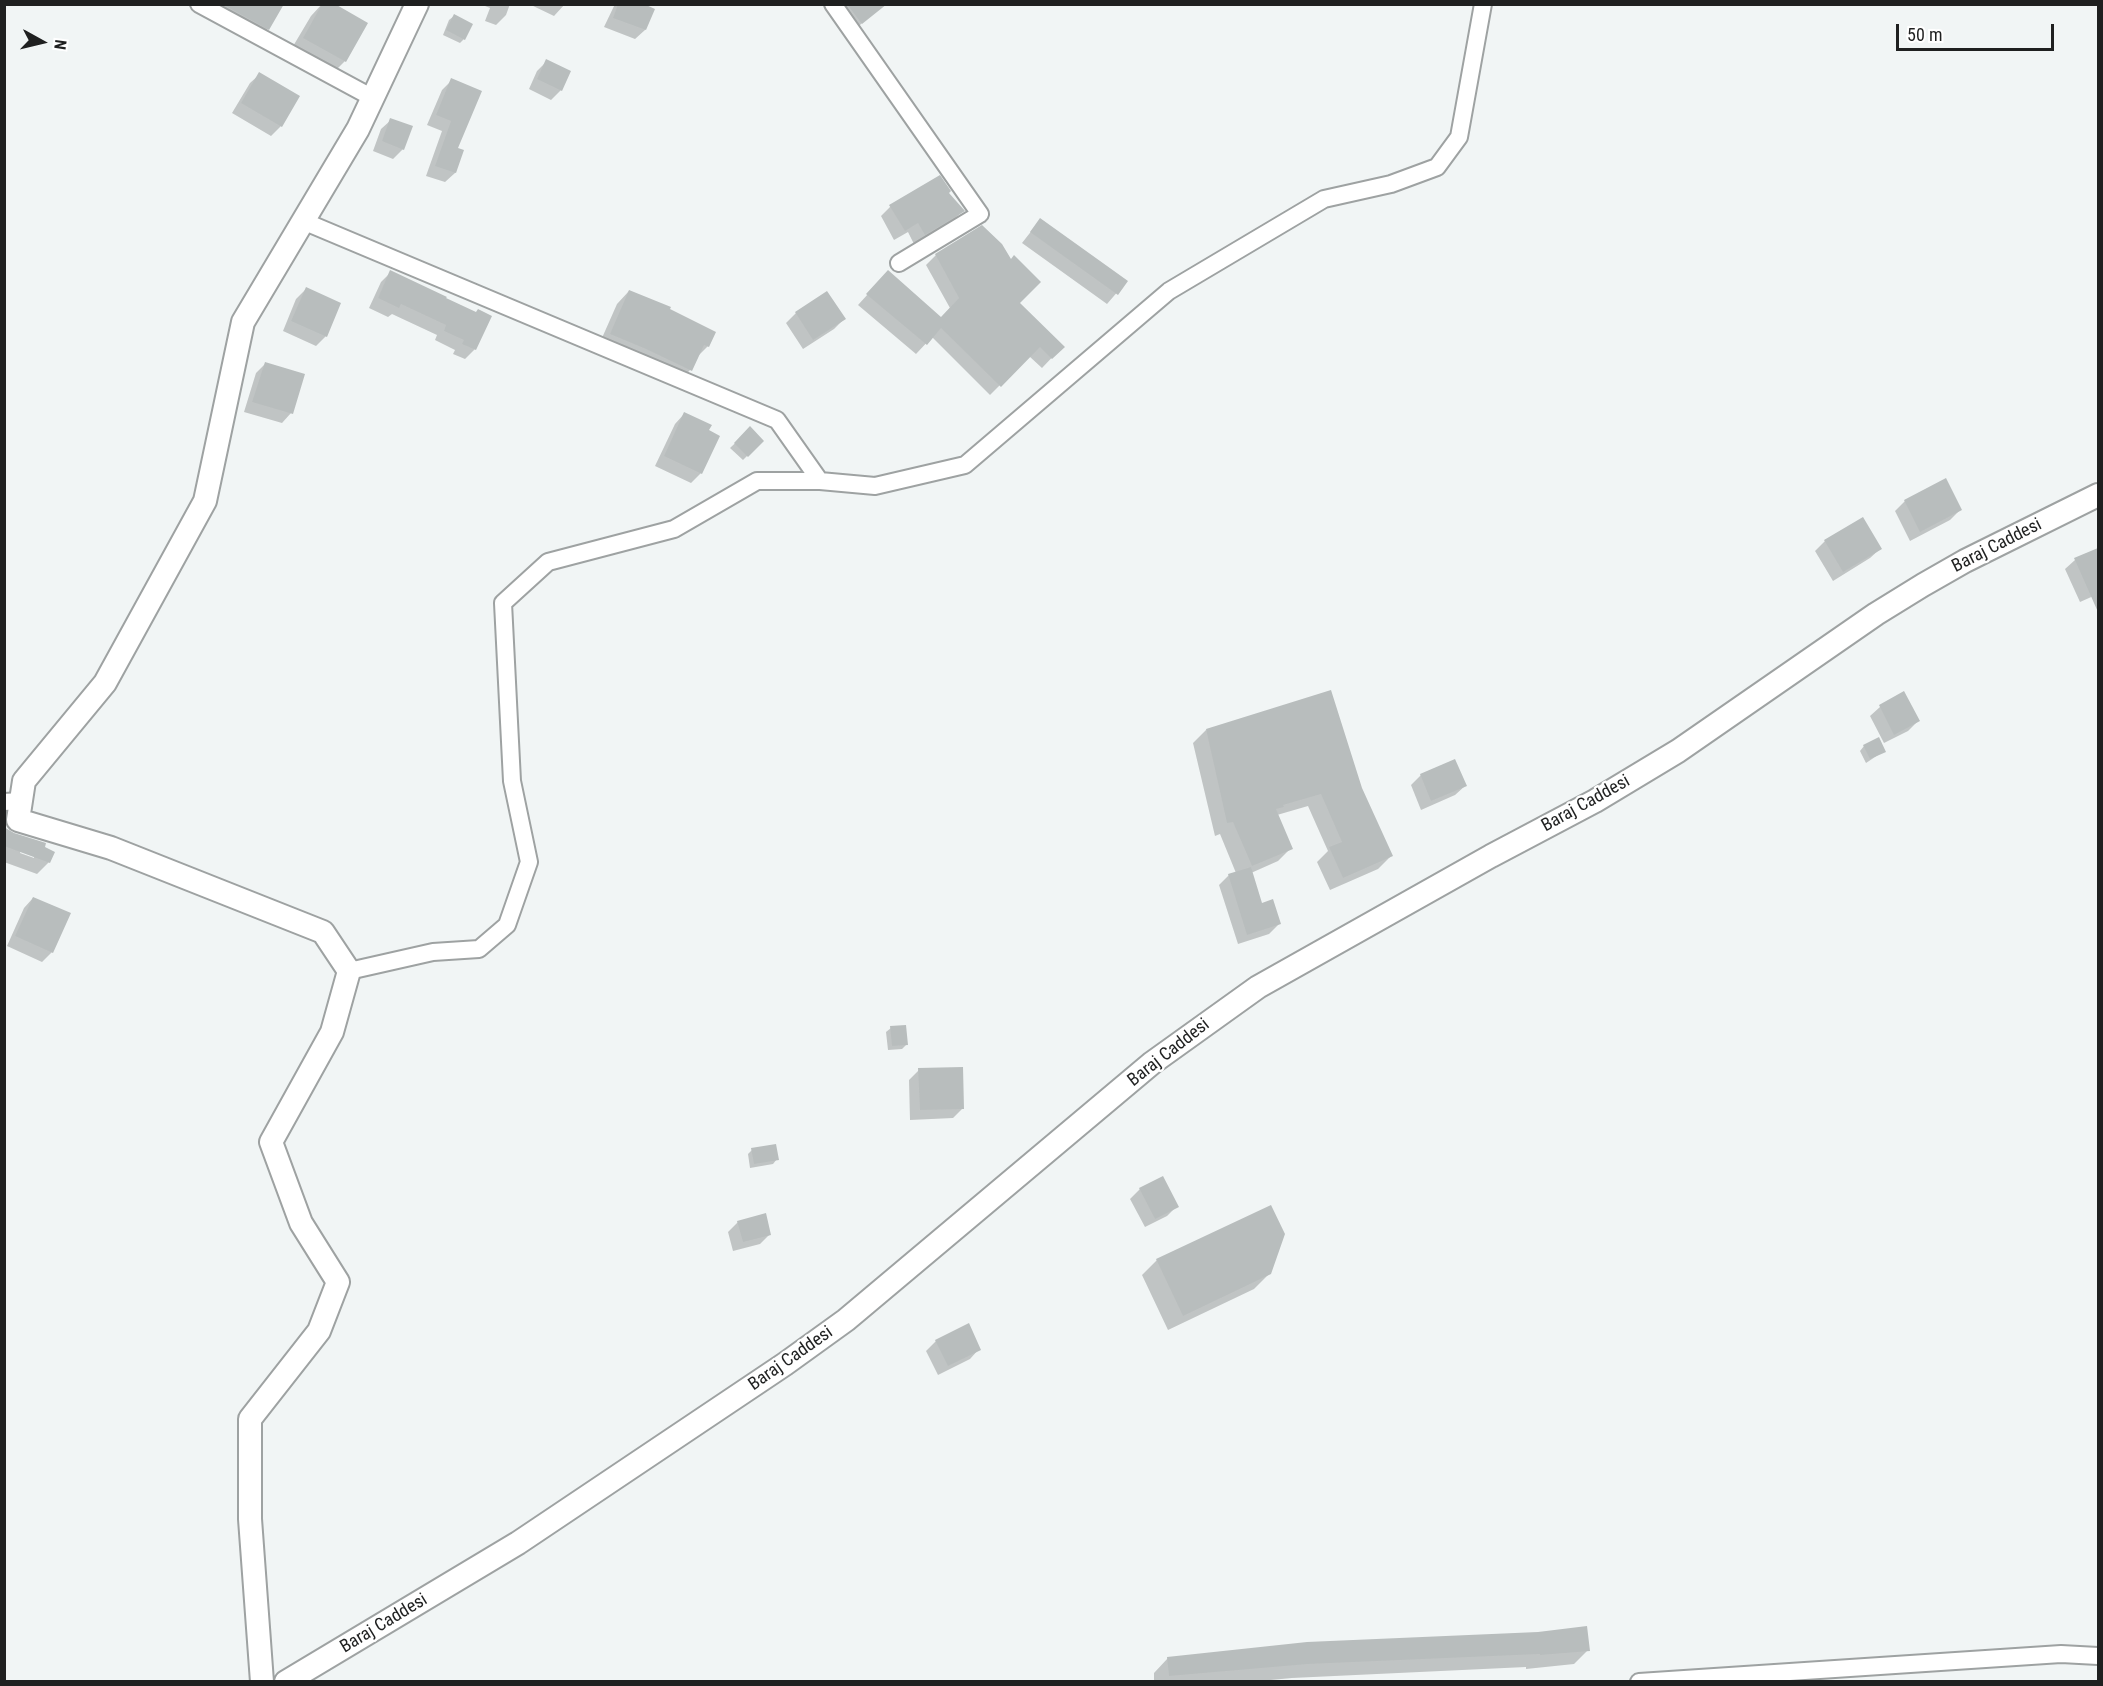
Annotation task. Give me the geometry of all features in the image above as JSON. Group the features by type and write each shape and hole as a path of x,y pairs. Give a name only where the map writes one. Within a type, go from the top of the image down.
{"main road":[{"path":"262,1682 250,1520 250,1419 319,1331 338,1282 301,1222 271,1142 332,1032 350,971 323,932 111,848 18,820 13,801 24,781 105,683 205,501 243,322 358,129 417,4"},
{"name":"Baraj Caddesi","path":"286,1682 518,1543 785,1364 846,1320 1152,1064 1258,987 1480,862 1595,801 1678,751 1876,614 1931,580 2098,495"}],"street":[{"path":"199,4 373,98"},
{"path":"833,4 980,214 899,263"},
{"path":"350,971 433,952 479,950 507,925 529,862 512,781 503,603 548,562 674,529 758,481 820,481 875,486 965,465 1168,291 1324,200 1391,184 1437,166 1459,137 1483,4"},
{"path":"303,221 777,420 820,481"},
{"path":"1639,1682 2061,1654 2098,1656"}],"building":[{"path":"222,4 284,4 269,30"},
{"path":"322,4 335,4 368,23 346,62 303,38"},
{"path":"618,4 644,4 655,9 646,30 613,18"},
{"path":"847,4 887,4 862,24"},
{"path":"454,14 473,24 465,40 446,30"},
{"path":"546,59 571,71 562,91 537,79"},
{"path":"259,72 300,96 282,127 241,103"},
{"path":"451,78 482,91 458,148 464,150 456,173 435,166 451,121 436,115"},
{"path":"390,118 413,126 404,150 382,141"},
{"path":"940,175 951,191 949,193 965,211 925,235 918,223 905,231 889,205"},
{"path":"1040,218 1128,281 1118,295 1030,232"},
{"path":"982,225 1002,244 1011,259 1014,255 1041,282 1020,303 1065,347 1052,359 1040,347 1001,387 941,328 927,345 866,294 888,270 941,317 959,298 935,254"},
{"path":"390,270 476,312 478,309 492,316 476,350 462,344 464,340 444,331 446,325 401,304 399,308 378,298"},
{"path":"306,287 341,303 327,337 291,321"},
{"path":"629,290 671,307 670,309 716,332 709,347 704,345 692,371 610,334"},
{"path":"827,291 846,319 813,340 795,312"},
{"path":"265,362 305,374 293,414 252,402"},
{"path":"684,412 712,425 709,430 720,436 702,474 664,456"},
{"path":"750,426 764,441 748,457 734,443"},
{"path":"1946,478 1962,510 1920,532 1904,500"},
{"path":"1863,517 1882,549 1843,572 1824,540"},
{"path":"2098,548 2098,612 2074,558"},
{"path":"1331,690 1362,788 1393,856 1343,878 1329,847 1342,842 1321,794 1276,809 1293,849 1252,866 1233,822 1227,823 1206,729"},
{"path":"1904,691 1920,721 1894,735 1879,705"},
{"path":"1879,737 1886,752 1870,759 1863,745"},
{"path":"1455,759 1467,786 1431,801 1420,774"},
{"path":"4,827 14,833 46,843 45,847 55,852 50,863 4,846"},
{"path":"1251,867 1262,903 1273,899 1281,924 1247,935 1228,874"},
{"path":"33,897 71,913 53,953 15,936"},
{"path":"906,1025 908,1045 892,1046 890,1026"},
{"path":"963,1067 964,1109 920,1110 918,1068"},
{"path":"776,1144 779,1160 754,1164 751,1148"},
{"path":"1163,1176 1179,1207 1155,1219 1139,1188"},
{"path":"1271,1205 1285,1234 1271,1274 1183,1316 1156,1259"},
{"path":"766,1213 771,1235 743,1242 737,1221"},
{"path":"969,1323 981,1350 948,1366 935,1340"},
{"path":"1587,1626 1590,1651 1540,1655 1308,1664 1169,1676 1167,1657 1307,1642 1538,1632"}]}
